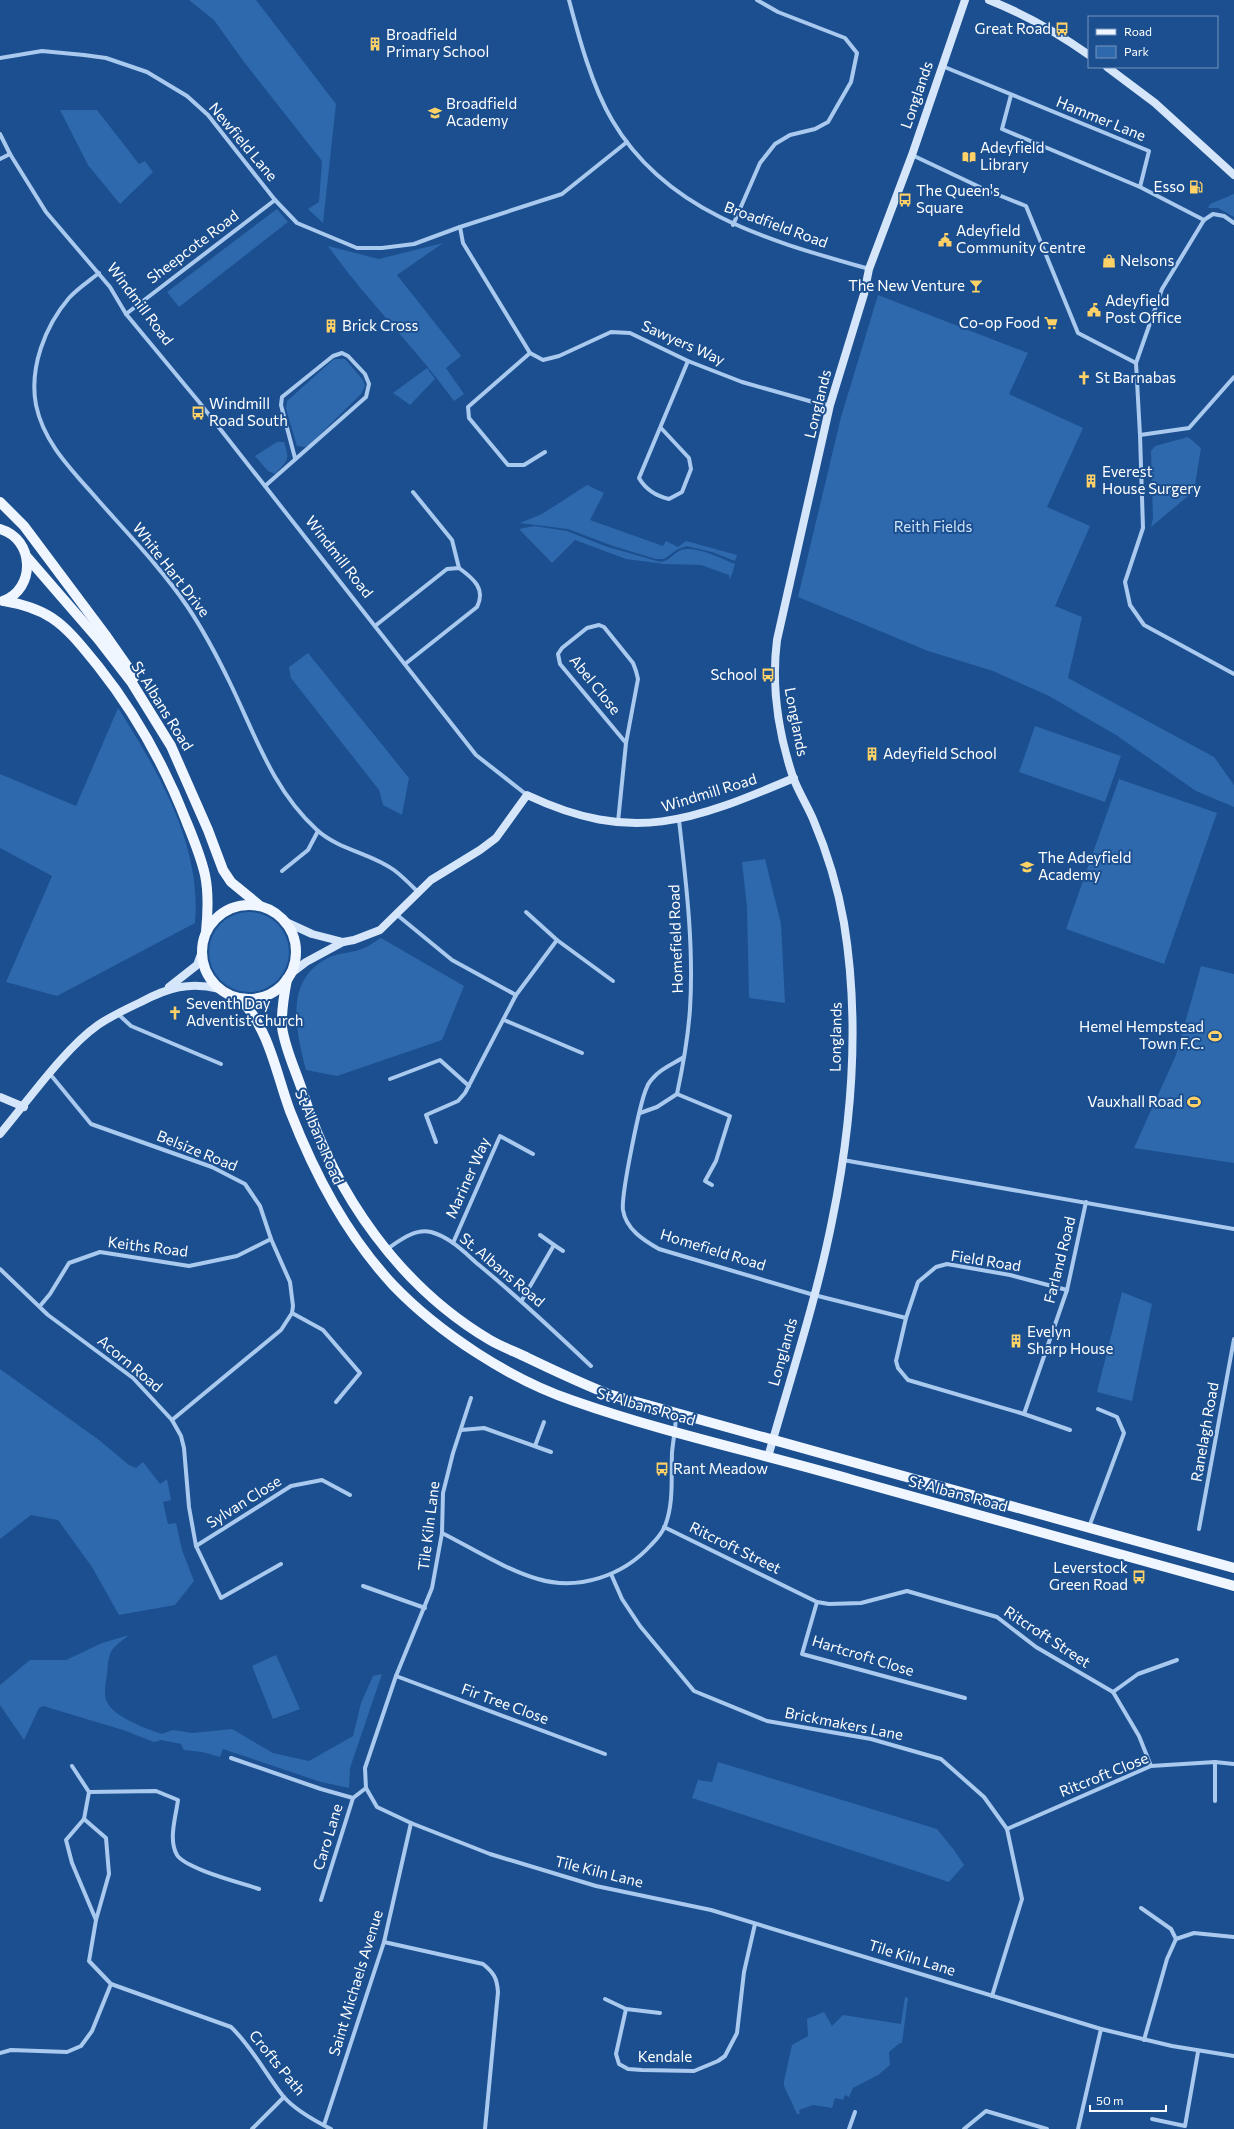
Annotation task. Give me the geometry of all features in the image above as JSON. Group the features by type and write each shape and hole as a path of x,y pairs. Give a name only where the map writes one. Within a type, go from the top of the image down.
{"main road":[{"path":"0,502 24,526 126,662 139,683 171,746"},
{"name":"St Albans Road","path":"0,529 12,535 19,541 27,556 114,658 132,683 171,746 208,830 223,870 234,885 259,905"},
{"path":"2,601 14,595 21,588 26,578 28,567 27,556"},
{"name":"St Albans Road","path":"2,601 26,605 39,611 53,619 71,634 110,682 147,736 180,804 199,854 207,886 206,932"},
{"path":"244,905 259,905 271,910 286,922 292,932 296,952 294,964 282,986 270,995 258,999 240,1000 219,989 206,972 201,954 206,932 219,915 229,909 244,905"},
{"name":"St Albans Road","path":"288,977 282,1014 282,1027 285,1042 309,1110 342,1183 354,1205 387,1250 431,1295 490,1340 608,1394 1234,1568"},
{"name":"St Albans Road","path":"240,1000 252,1011 261,1028 289,1109 312,1164 325,1191 355,1238 374,1263 416,1307 446,1332 481,1355 526,1380 571,1401 676,1432 1234,1586"}],"street":[{"name":"Broadfield Road","path":"569,0 577,31 605,107 627,142 662,179 697,206 733,225 805,251 869,269"},
{"path":"733,225 760,163 775,144 790,135 815,129 828,122 852,82 857,53 845,38 778,12 756,0"},
{"name":"Longlands","path":"768,1457 814,1295 832,1222 843,1160 852,1050 848,952 844,922 828,856 794,778 781,734 776,704 774,675 775,657 789,582 830,405 864,294 869,269 912,155 965,0"},
{"path":"992,0 1062,37 1088,53"},
{"name":"Newfield Lane","path":"0,58 42,51 77,54 106,58 147,72 187,96 208,116 275,200 297,223 357,248 382,248 414,244 460,227"},
{"name":"Hammer Lane","path":"942,66 1149,152 1140,187"},
{"path":"1109,68 1233,171"},
{"path":"1011,95 1002,129 1140,187 1204,220"},
{"name":"Windmill Road","path":"0,134 10,154 46,212 99,273 110,287 126,314 266,486 476,755 527,795 575,815 618,823 661,823 679,820 740,801 794,778"},
{"path":"545,452 524,465 508,465 469,418 468,407 530,353 463,242 460,227 562,194 627,142"},
{"path":"0,159 10,154"},
{"path":"912,155 986,190 1026,206 1078,333 1136,363"},
{"name":"Sheepcote Road","path":"126,314 275,200"},
{"path":"1234,224 1224,216 1213,214 1204,220 1162,289 1136,363 1143,528 1125,582 1130,605 1144,625 1234,674"},
{"name":"White Hart Drive","path":"99,273 70,296 50,326 41,347 37,368 36,404 47,435 63,460 144,552 186,604 214,652 276,782 290,801 318,831 344,847 393,869 417,891"},
{"name":"Sawyers Way","path":"530,353 543,360 559,356 611,332 630,333 688,361 742,382 820,404 830,405"},
{"path":"266,486 295,458 366,397 369,388 368,379 348,356 342,353 333,356 282,397 281,405 295,458"},
{"path":"661,428 689,458 691,469 682,492 669,500 660,497 645,488 639,478 688,361"},
{"path":"1140,435 1189,428 1234,377"},
{"path":"405,664 477,607 482,598 478,587 470,576 459,568 452,540 413,492"},
{"path":"375,626 447,569 459,568"},
{"name":"Abel Close","path":"618,823 626,743 638,679 633,663 604,627 594,625 587,628 562,648 558,659 560,664 626,743"},
{"path":"288,977 306,962 343,942 354,940 380,930 417,891 431,880 480,850 496,838 527,795"},
{"name":"Homefield Road","path":"677,1094 684,1057 690,1010 691,963 679,820"},
{"path":"282,871 308,850 318,831"},
{"path":"526,912 557,940 613,981"},
{"path":"396,914 452,960 516,995"},
{"path":"286,922 312,934 343,942"},
{"path":"436,1142 426,1115 458,1101 469,1086 516,995 557,940"},
{"path":"165,990 193,968 201,954"},
{"path":"0,1134 50,1074 97,1026 175,986 193,985 219,989"},
{"path":"118,1014 131,1026 221,1064"},
{"path":"504,1020 582,1053"},
{"name":"Homefield Road","path":"684,1057 654,1076 646,1087 625,1187 623,1210 629,1224 639,1238 659,1249 814,1295"},
{"path":"390,1079 440,1060 469,1086"},
{"name":"Belsize Road","path":"50,1074 91,1124 212,1167 245,1184 260,1206 271,1239 290,1282 293,1306 292,1313"},
{"path":"640,1113 657,1107 677,1094 730,1116 716,1161 705,1182 712,1185"},
{"path":"0,1096 24,1107"},
{"name":"Mariner Way","path":"453,1243 500,1136 533,1154"},
{"path":"843,1160 1234,1229"},
{"name":"Farland Road","path":"1024,1414 1067,1290 1086,1202"},
{"name":"St. Albans Road","path":"387,1250 404,1238 418,1232 431,1232 453,1243 522,1300 591,1366"},
{"path":"540,1235 564,1251"},
{"name":"Keiths Road","path":"40,1306 50,1294 69,1263 100,1252 188,1266 236,1256 271,1239"},
{"path":"522,1300 554,1245"},
{"name":"Field Road","path":"906,1318 918,1282 936,1267 947,1264 1010,1275 1067,1290"},
{"name":"Acorn Road","path":"0,1269 48,1315 133,1378 172,1420 181,1436 184,1448 189,1507 196,1546 221,1598 281,1564"},
{"path":"814,1295 906,1318 896,1361 898,1368 908,1380 1024,1414 1070,1430"},
{"path":"172,1420 281,1330 292,1313 323,1330 360,1373 336,1402"},
{"name":"Ranelagh Road","path":"1199,1529 1234,1339"},
{"name":"Tile Kiln Lane","path":"471,1398 443,1493 442,1533 435,1575 424,1608 396,1676 365,1768 366,1788 377,1807 411,1823 490,1854 596,1886 711,1910 755,1924 798,1935 1101,2029 1198,2052 1234,2056"},
{"path":"1089,1527 1124,1433 1117,1417 1098,1409"},
{"path":"442,1533 510,1568 537,1579 556,1583 581,1583 611,1574 630,1565 642,1555 664,1527 672,1498 672,1451 676,1432 676,1412"},
{"path":"535,1446 544,1422"},
{"path":"461,1430 484,1428 550,1452"},
{"name":"Sylvan Close","path":"196,1546 291,1486 322,1480 350,1495"},
{"name":"Ritcroft Street","path":"664,1527 817,1602 829,1604 861,1603 907,1591 997,1617 1036,1647 1113,1692"},
{"name":"Brickmakers Lane","path":"611,1574 622,1599 640,1626 694,1691 767,1722 871,1739 941,1759 984,1797 1007,1829 1022,1900 992,1996"},
{"path":"363,1586 424,1608"},
{"name":"Hartcroft Close","path":"817,1602 802,1654 965,1698"},
{"path":"1151,1766 1138,1736 1113,1692 1138,1674 1177,1660"},
{"name":"Fir Tree Close","path":"396,1676 605,1754"},
{"path":"231,1758 352,1798"},
{"path":"1215,1762 1215,1801"},
{"name":"Ritcroft Close","path":"1007,1829 1151,1766 1215,1762 1234,1764"},
{"path":"72,1766 90,1792 84,1819 66,1840 72,1863 96,1920"},
{"name":"Caro Lane","path":"321,1900 352,1798 366,1788"},
{"path":"90,1792 156,1791 178,1800 173,1837 177,1855 192,1866 259,1889"},
{"name":"Crofts Path","path":"84,1819 106,1838 109,1874 96,1920 89,1961 111,1984 231,2028 243,2039 284,2097 303,2112 331,2129"},
{"name":"Saint Michaels Avenue","path":"324,2125 384,1942 411,1823"},
{"path":"1141,1908 1171,1929 1176,1939"},
{"name":"Kendale","path":"626,2009 616,2054 619,2064 628,2069 694,2071 718,2061 730,2049 737,2033 744,1972 755,1924"},
{"path":"1144,2040 1167,1959 1176,1939 1194,1933 1234,1937"},
{"path":"384,1942 483,1964 492,1972 497,1980 498,1992 484,2129"},
{"path":"0,2053 11,2050 67,2052 81,2046 92,2031 111,1984"},
{"path":"605,1999 626,2009 660,2013"},
{"path":"1078,2129 1101,2029"},
{"path":"1152,2119 1185,2126 1198,2052"},
{"path":"252,2129 284,2097"},
{"path":"964,2129 986,2111 1047,2129"},
{"path":"849,2129 855,2112"}],"green space":[{"path":"189,0 256,0 336,104 323,223 308,209 319,202 322,161 244,62 214,20"},
{"path":"60,110 97,110 139,164 145,161 153,172 120,204 88,165"},
{"path":"1234,194 1234,217 1218,208 1208,208 1210,204"},
{"path":"277,209 288,222 179,307 167,292"},
{"path":"443,243 397,275 461,356 446,368 464,394 454,401 328,246 379,259"},
{"name":"Reith Fields","path":"878,295 1028,353 1009,394 1083,428 1047,507 1090,526 1055,606 1082,617 1068,678 1214,757 1234,785 1234,807 1196,791 1116,735 1049,696 993,671 928,651 798,597 841,417"},
{"path":"334,359 345,359 363,380 365,386 361,394 309,445 305,447 297,446 286,409 287,401"},
{"path":"427,368 435,379 410,405 393,393"},
{"path":"1188,437 1201,448 1194,491 1151,527 1153,518 1151,451 1155,446"},
{"path":"277,442 284,442 287,460 275,474 268,471 255,456"},
{"path":"587,485 604,493 590,520 663,546 666,541 678,547 686,541 737,555 735,561 712,552 687,546 678,549 664,559 656,559 613,546 568,529 520,523 542,514"},
{"path":"534,526 567,531 605,546 660,562 668,559 679,551 692,549 700,550 735,564 730,580 729,575 701,565 664,564 626,559 575,540 552,563 519,529"},
{"path":"308,653 409,778 402,815 383,805 379,790 291,678 289,667"},
{"path":"118,708 162,783 184,837 192,865 195,894 195,923 57,996 6,982 52,876 0,848 0,774 76,806"},
{"path":"1035,726 1121,756 1105,802 1019,772"},
{"path":"1119,779 1217,813 1164,964 1066,929"},
{"path":"765,859 781,924 785,1003 749,998 747,907 742,862"},
{"path":"249,912 264,915 277,924 286,937 289,952 286,967 277,980 264,989 249,992 234,989 221,980 212,967 209,952 212,937 221,924 234,915"},
{"path":"381,938 464,986 442,1040 337,1076 306,1070 297,1023 299,992 305,978 315,967 330,957 362,949"},
{"name":"Vauxhall Road","path":"1201,966 1234,974 1234,1163 1134,1148 1176,1055"},
{"path":"1122,1292 1152,1304 1132,1401 1097,1392"},
{"path":"0,1369 99,1440 129,1465 136,1468 143,1462 160,1484 167,1479 171,1500 163,1502 168,1524 176,1523 182,1550 194,1581 175,1605 119,1615 92,1567 58,1520 31,1515 0,1539"},
{"path":"129,1635 114,1647 109,1660 105,1696 107,1702 116,1713 132,1722 162,1734 173,1730 192,1733 232,1729 273,1753 309,1761 353,1736 361,1703 373,1676 382,1674 350,1768 349,1788 321,1782 223,1749 220,1757 202,1752 184,1750 181,1744 161,1740 154,1742 123,1730 43,1706 39,1708 24,1740 0,1705 0,1685 30,1660 66,1660 102,1643"},
{"path":"276,1655 300,1709 273,1719 252,1666"},
{"path":"718,1762 937,1829 964,1865 949,1882 692,1798 698,1780 712,1782"},
{"path":"905,1997 908,1998 902,2043 889,2052 890,2065 878,2075 853,2088 849,2097 845,2095 843,2100 835,2098 832,2108 813,2105 799,2110 800,2114 797,2114 784,2086 784,2081 792,2045 808,2036 807,2019 824,2012 832,2026 843,2015 901,2024"}],"place":[{"name":"Great Road","path":"1062,29"},
{"name":"Broadfield Primary School","path":"375,44"},
{"name":"Broadfield Academy","path":"435,113"},
{"name":"Adeyfield Library","path":"969,157"},
{"name":"Esso","path":"1196,187"},
{"name":"The Queen's Square","path":"905,200"},
{"name":"Adeyfield Community Centre","path":"945,240"},
{"name":"Nelsons","path":"1109,261"},
{"name":"The New Venture","path":"976,286"},
{"name":"Adeyfield Post Office","path":"1094,310"},
{"name":"Co-op Food","path":"1051,323"},
{"name":"Brick Cross","path":"331,326"},
{"name":"St Barnabas","path":"1084,378"},
{"name":"Windmill Road South","path":"198,413"},
{"name":"Everest House Surgery","path":"1091,481"},
{"name":"School","path":"768,675"},
{"name":"Adeyfield School","path":"872,754"},
{"name":"The Adeyfield Academy","path":"1027,867"},
{"name":"Seventh Day Adventist Church","path":"175,1013"},
{"name":"Hemel Hempstead Town F.C.","path":"1215,1036"},
{"name":"Vauxhall Road","path":"1194,1102"},
{"name":"Evelyn Sharp House","path":"1016,1341"},
{"name":"Rant Meadow","path":"662,1469"},
{"name":"Leverstock Green Road","path":"1139,1577"}]}
